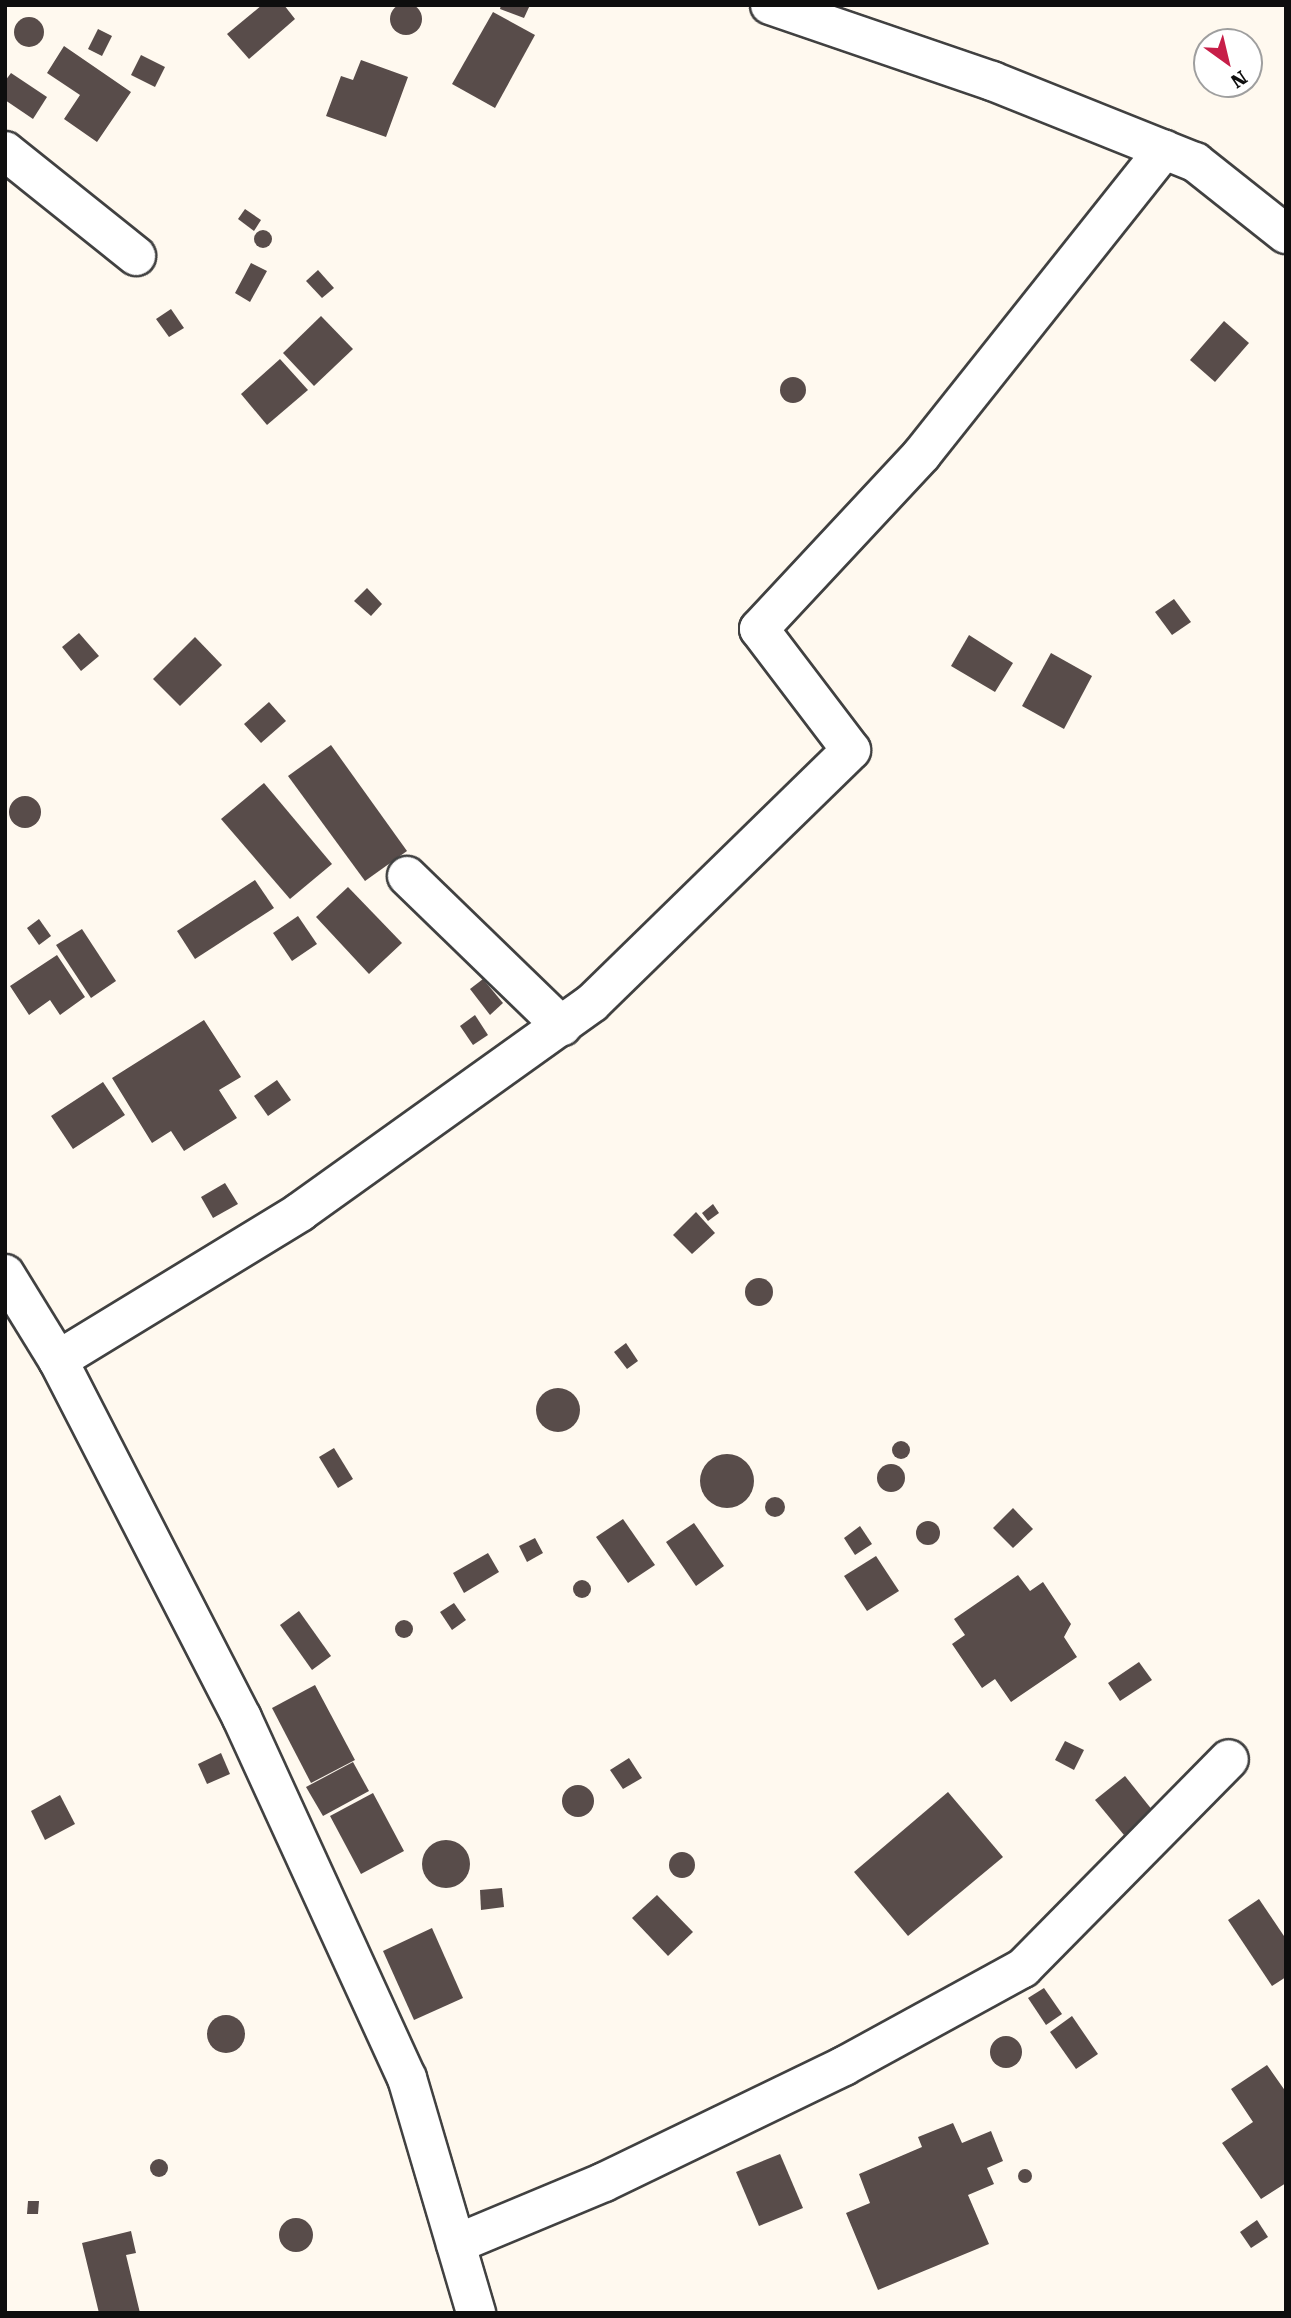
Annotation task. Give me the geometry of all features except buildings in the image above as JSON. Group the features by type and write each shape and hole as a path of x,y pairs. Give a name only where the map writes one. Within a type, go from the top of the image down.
{"street":[{"path":"770,5 992,80 1195,162 1286,234"},
{"path":"58,1360 300,1212 592,1003 851,750 759,629 922,454 1164,150"},
{"path":"5,151 136,256"},
{"path":"407,876 562,1026"},
{"path":"5,1274 58,1360 242,1718 407,2078 476,2313"},
{"path":"456,2244 604,2182 832,2072 1023,1968 1229,1759"}]}
